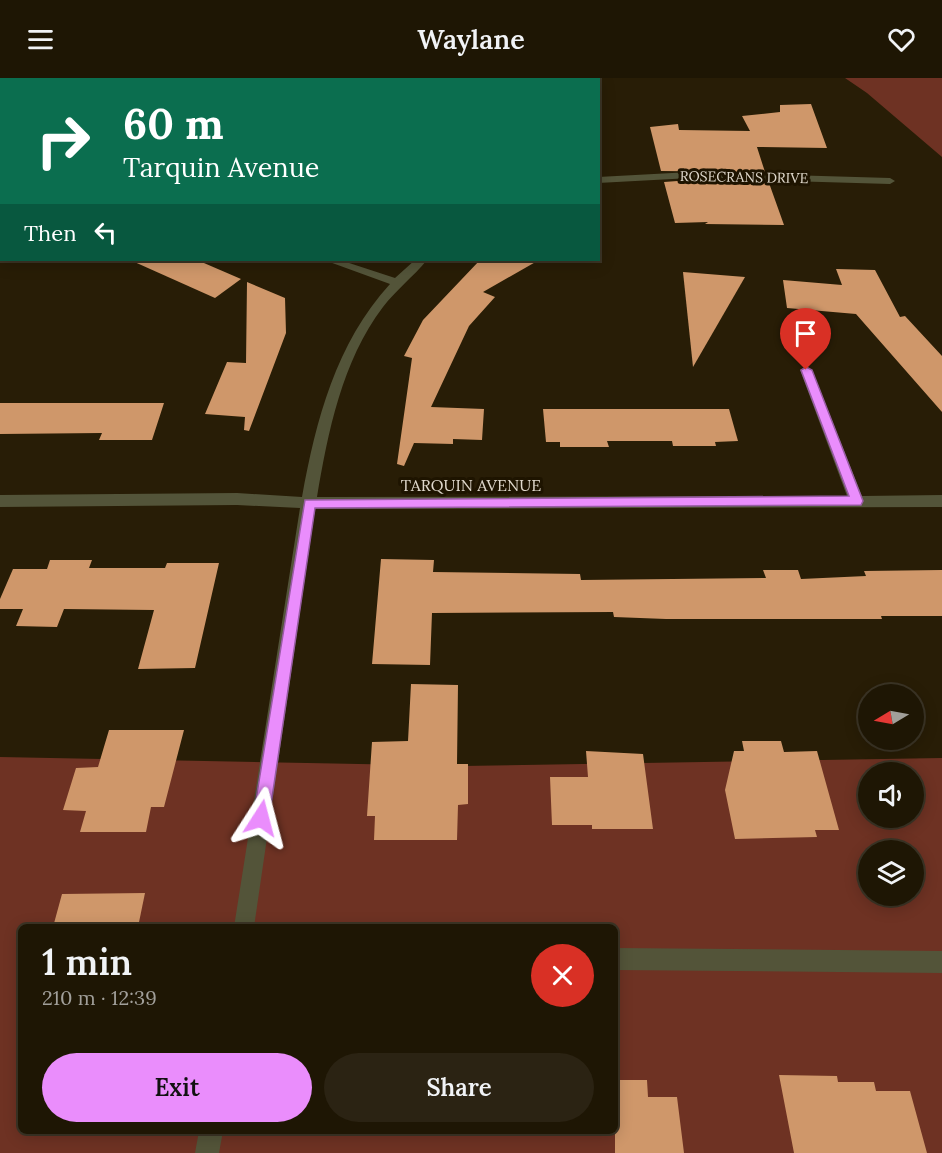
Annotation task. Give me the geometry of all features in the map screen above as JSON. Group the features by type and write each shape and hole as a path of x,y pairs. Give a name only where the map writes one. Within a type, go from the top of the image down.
{"street":[{"name":"ROSECRANS DRIVE","path":"600,180 691,176 890,181"},
{"path":"333,261 396,282"},
{"path":"244,924 309,503 329,408 345,362 368,317 396,282 420,261"},
{"path":"806,370 857,501"},
{"name":"TARQUIN AVENUE","path":"0,501 227,499 309,503 942,501"},
{"path":"618,959 942,962"},
{"path":"207,1153 210,1134"}],"shaded area":[{"path":"845,78 942,78 942,157 867,93"},
{"path":"0,757 462,766 942,758 942,1153 0,1153"}],"building":[{"path":"811,104 827,148 757,147 756,144 765,172 661,171 650,127 678,124 679,130 750,131 742,116 780,112 780,105"},
{"path":"691,180 769,183 784,225 675,223 664,182"},
{"path":"132,261 199,261 241,279 215,298"},
{"path":"479,261 537,261 483,292 495,297 469,326 431,407 484,409 482,440 453,439 453,444 414,443 404,466 397,464 412,358 404,356 423,320"},
{"path":"836,269 875,270 900,317 905,316 942,356 942,412 856,314 787,308 783,280 842,285"},
{"path":"683,272 745,277 693,367"},
{"path":"247,282 285,298 286,333 249,431 244,430 245,417 205,414 227,362 246,363"},
{"path":"0,403 164,403 152,440 99,440 102,433 0,434"},
{"path":"543,409 729,409 738,441 715,442 716,446 673,446 672,441 607,441 609,447 560,447 560,442 546,442"},
{"path":"381,559 434,560 433,572 580,574 581,580 766,578 763,570 798,570 801,579 866,576 864,571 942,570 942,616 881,616 882,619 666,619 614,617 613,612 432,613 430,665 372,664"},
{"path":"50,560 92,560 89,568 165,568 167,563 219,563 195,668 138,669 154,610 64,609 57,627 16,626 23,609 0,609 0,599 13,569 47,569"},
{"path":"411,684 458,685 457,764 468,764 468,804 458,805 457,840 374,840 375,816 367,816 372,742 408,741"},
{"path":"109,730 184,730 164,807 151,807 146,832 80,832 86,811 63,810 76,768 98,767"},
{"path":"742,741 781,741 784,752 817,751 839,830 815,830 817,837 735,839 725,790 734,751 744,751"},
{"path":"586,751 643,754 653,829 592,829 592,825 552,825 550,777 588,777"},
{"path":"145,893 139,924 54,924 62,894"},
{"path":"779,1075 837,1076 838,1082 874,1082 876,1091 910,1091 927,1153 794,1153"},
{"path":"618,1080 647,1080 648,1097 677,1097 684,1153 615,1153 615,1134 618,1134"}],"route":[{"path":"261,818 309,503 857,501 806,370"}]}
